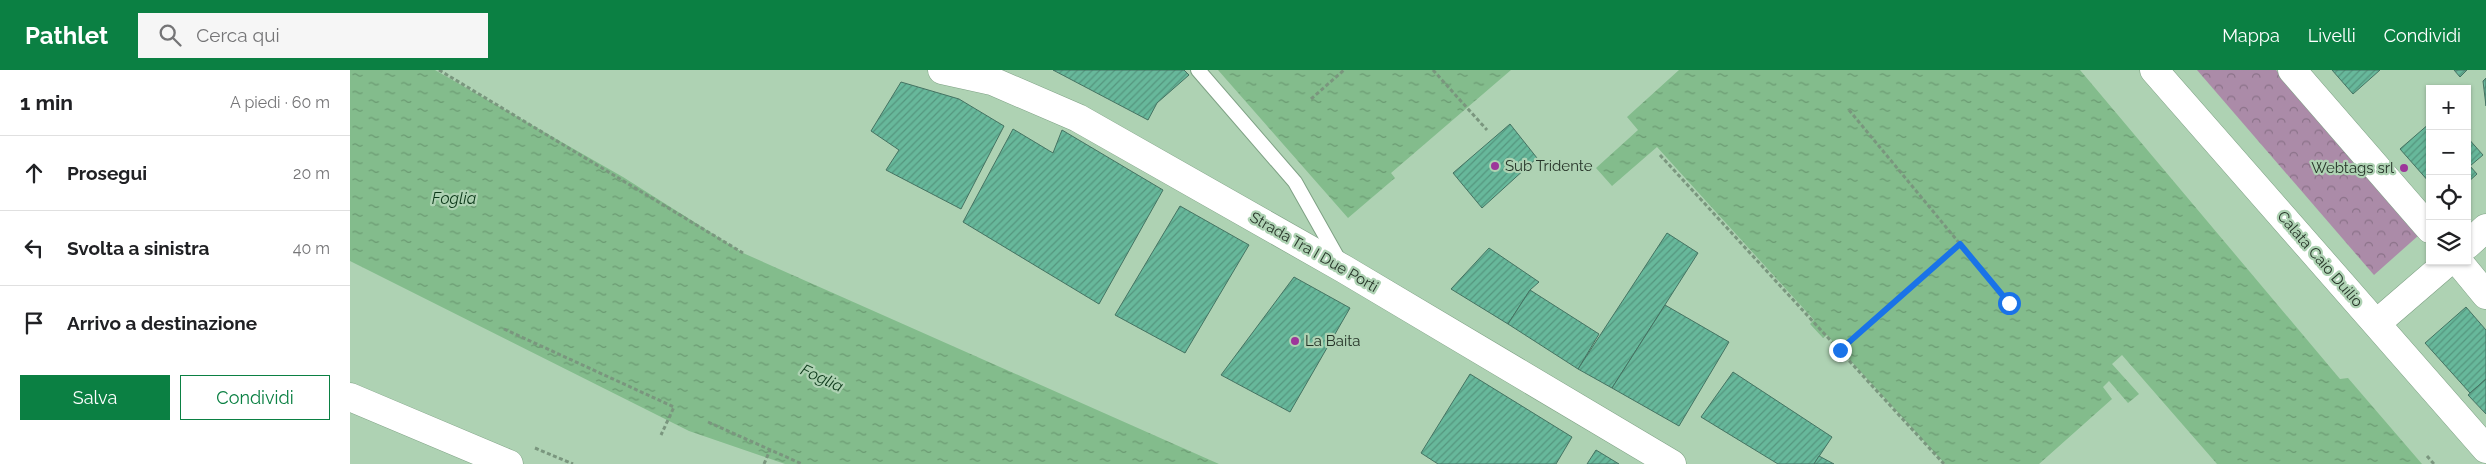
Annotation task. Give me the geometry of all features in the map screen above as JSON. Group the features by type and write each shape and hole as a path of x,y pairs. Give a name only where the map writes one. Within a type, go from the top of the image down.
{"street":[{"name":"Strada Tra I Due Porti","path":"942,70 992,81 1078,118 1344,269 1672,464"},
{"name":"Calata Caio Duilio","path":"2154,70 2486,448"},
{"path":"2292,70 2426,223"},
{"path":"2471,241 2486,228"},
{"path":"2377,324 2444,265"},
{"path":"2461,265 2486,295"},
{"path":"350,397 509,464"}],"lane":[{"path":"1198,70 1295,182 1344,269"}],"path":[{"path":"439,70 742,254"},
{"path":"1311,100 1344,70"},
{"path":"1433,70 1487,130"},
{"path":"1849,110 2009,303"},
{"path":"1660,155 1944,464"},
{"path":"1840,350 1960,244"},
{"path":"504,329 674,407 661,435"},
{"path":"708,422 802,464"},
{"path":"764,464 770,450"},
{"path":"2427,456 2434,464"}],"green space":[{"path":"2197,70 2276,70 2419,235 2374,275"}],"water":[{"name":"Foglia","path":"350,70 435,70 623,177 743,253 1219,464 785,464 689,431 350,261"},
{"path":"1218,70 1511,70 1391,173 1395,178 1348,218"},
{"path":"1679,70 2080,70 2340,379 2348,378 2422,464 2217,464 2122,355 2112,364 2139,394 2128,403 2109,381 2103,387 2112,399 2039,464 1945,464 1827,335 1823,338 1810,324 1814,320 1657,147 1612,186 1596,168 1638,130 1627,117"}],"building":[{"path":"1053,70 1184,70 1189,75 1157,103 1148,120"},
{"path":"2332,70 2380,70 2353,94"},
{"path":"2454,70 2467,70 2460,77"},
{"path":"2486,78 2486,106 2483,81"},
{"path":"901,82 959,99 1004,126 961,209 886,170 899,150 871,131"},
{"name":"Sub Tridente","path":"1510,124 1537,158 1482,208 1453,173"},
{"path":"2426,126 2426,178 2400,149"},
{"path":"1013,129 1053,153 1062,130 1163,190 1099,304 963,222"},
{"path":"2471,142 2483,155 2471,165"},
{"path":"2471,167 2477,174 2471,179"},
{"path":"1180,206 1249,245 1185,353 1115,315"},
{"path":"1667,233 1698,253 1612,388 1578,369"},
{"path":"1489,248 1539,282 1530,290 1508,324 1451,289"},
{"path":"1294,277 1350,308 1290,412 1221,375"},
{"path":"1530,290 1599,334 1578,369 1508,324"},
{"path":"1665,305 1729,342 1679,426 1612,388"},
{"path":"2466,307 2486,330 2486,379 2470,393 2425,343"},
{"path":"1733,372 1832,437 1814,464 1778,464 1701,417"},
{"path":"1470,374 1572,437 1556,464 1438,464 1421,453"},
{"path":"2486,379 2486,414 2468,395"},
{"path":"1596,450 1619,464 1587,464"},
{"path":"1819,456 1834,464 1814,464"}],"place":[{"name":"Sub Tridente","path":"1495,166"},
{"name":"Webtags srl","path":"2404,168"},
{"name":"La Baita","path":"1295,341"}],"route":[{"path":"1840,350 1960,244 2009,303"}]}
